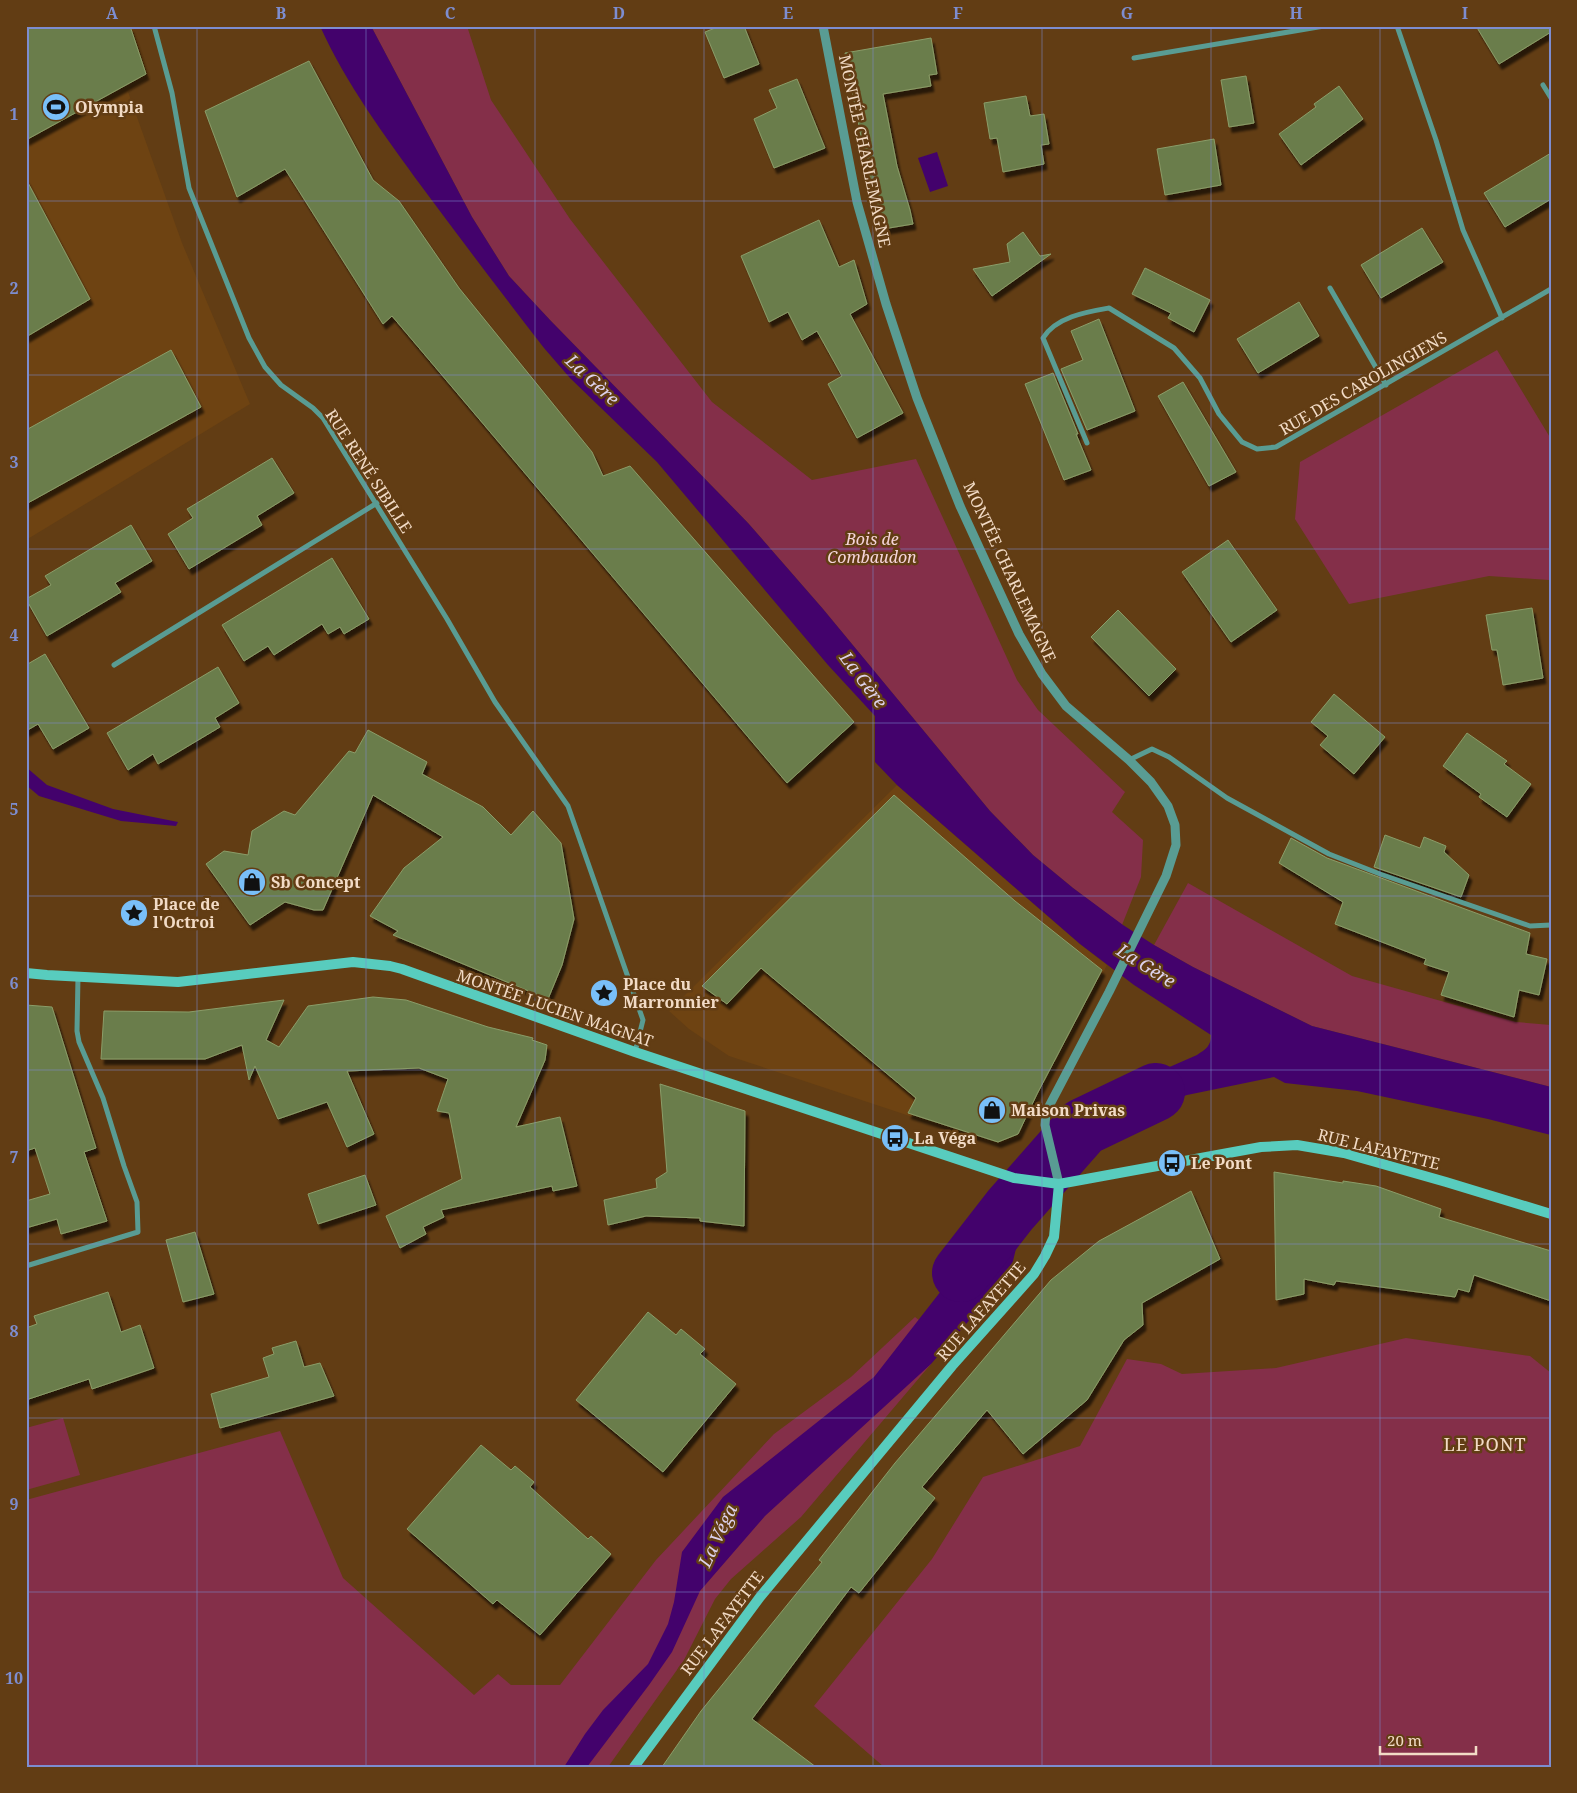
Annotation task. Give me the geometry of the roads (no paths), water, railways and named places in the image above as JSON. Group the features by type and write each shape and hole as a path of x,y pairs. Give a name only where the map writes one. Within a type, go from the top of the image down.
{"main road":[{"name":"MONTÉE LUCIEN MAGNAT","path":"26,972 47,975 178,982 353,962 390,966 635,1052 1014,1178 1059,1184"},
{"name":"RUE LAFAYETTE","path":"634,1767 766,1590 952,1366 1034,1274 1054,1237 1059,1184 1261,1147 1297,1145 1353,1155 1551,1214"}],"street":[{"name":"RUE RENÉ SIBILLE","path":"154,26 172,93 189,188 249,338 265,367 281,385 313,408 323,418 496,702 568,806 643,1020 635,1052"},
{"name":"MONTÉE CHARLEMAGNE","path":"823,26 857,202 886,304 917,398 960,506 1019,634 1042,674 1066,706 1129,760 1151,782 1168,806 1175,824 1176,844 1166,876 1046,1112 1045,1125 1059,1184"},
{"path":"1134,58 1324,26"},
{"path":"1396,26 1436,140 1464,230 1502,318"},
{"path":"1543,85 1551,98"},
{"path":"1330,288 1386,385"},
{"name":"RUE DES CAROLINGIENS","path":"1087,443 1043,338 1049,328 1083,312 1109,308 1174,348 1200,378 1219,414 1242,442 1257,449 1276,447 1551,290"},
{"path":"114,665 377,504"},
{"path":"1129,760 1152,750 1169,757 1227,798 1329,854 1380,874 1530,926 1551,925"},
{"path":"26,1266 138,1232 138,1202 124,1166 103,1098 79,1042 77,1031 78,976"}],"water":[{"name":"La Gère","path":"320,26 371,26 472,217 509,276 748,523 823,609 990,811 1033,855 1073,888 1154,945 1193,967 1312,1026 1551,1087 1551,1135 1488,1119 1357,1091 1285,1083 1274,1077 1187,1095 1087,1131 1082,1125 1101,1097 1197,1055 1207,1047 1211,1035 1134,985 1080,944 897,785 875,762 875,716 828,665 657,462 570,378 544,348 380,129 354,89"},
{"path":"937,152 948,186 930,192 918,158"},
{"path":"26,767 47,785 113,809 178,822 176,826 121,821 39,796 26,785"},
{"path":"1010,1210 1019,1236 1013,1261 1002,1283 931,1364 765,1516 700,1591 672,1652 587,1767 564,1767 603,1710 648,1664 668,1624 674,1602 682,1552 723,1497 874,1377 1001,1214"}],"waterway":[{"name":"La Véga","path":"961,1273 1010,1210 1083,1127 1156,1092"}],"place":[{"name":"Olympia","path":"56,107"},
{"name":"Sb Concept","path":"252,882"},
{"name":"Place de l'Octroi","path":"134,913"},
{"name":"Place du Marronnier","path":"604,993"},
{"name":"Maison Privas","path":"992,1110"},
{"name":"La Véga","path":"895,1138"},
{"name":"Le Pont","path":"1172,1163"}],"district":[{"name":"LE PONT","path":"1485,1445"}],"park label":[{"name":"Bois de Combaudon","path":"872,548"}]}
